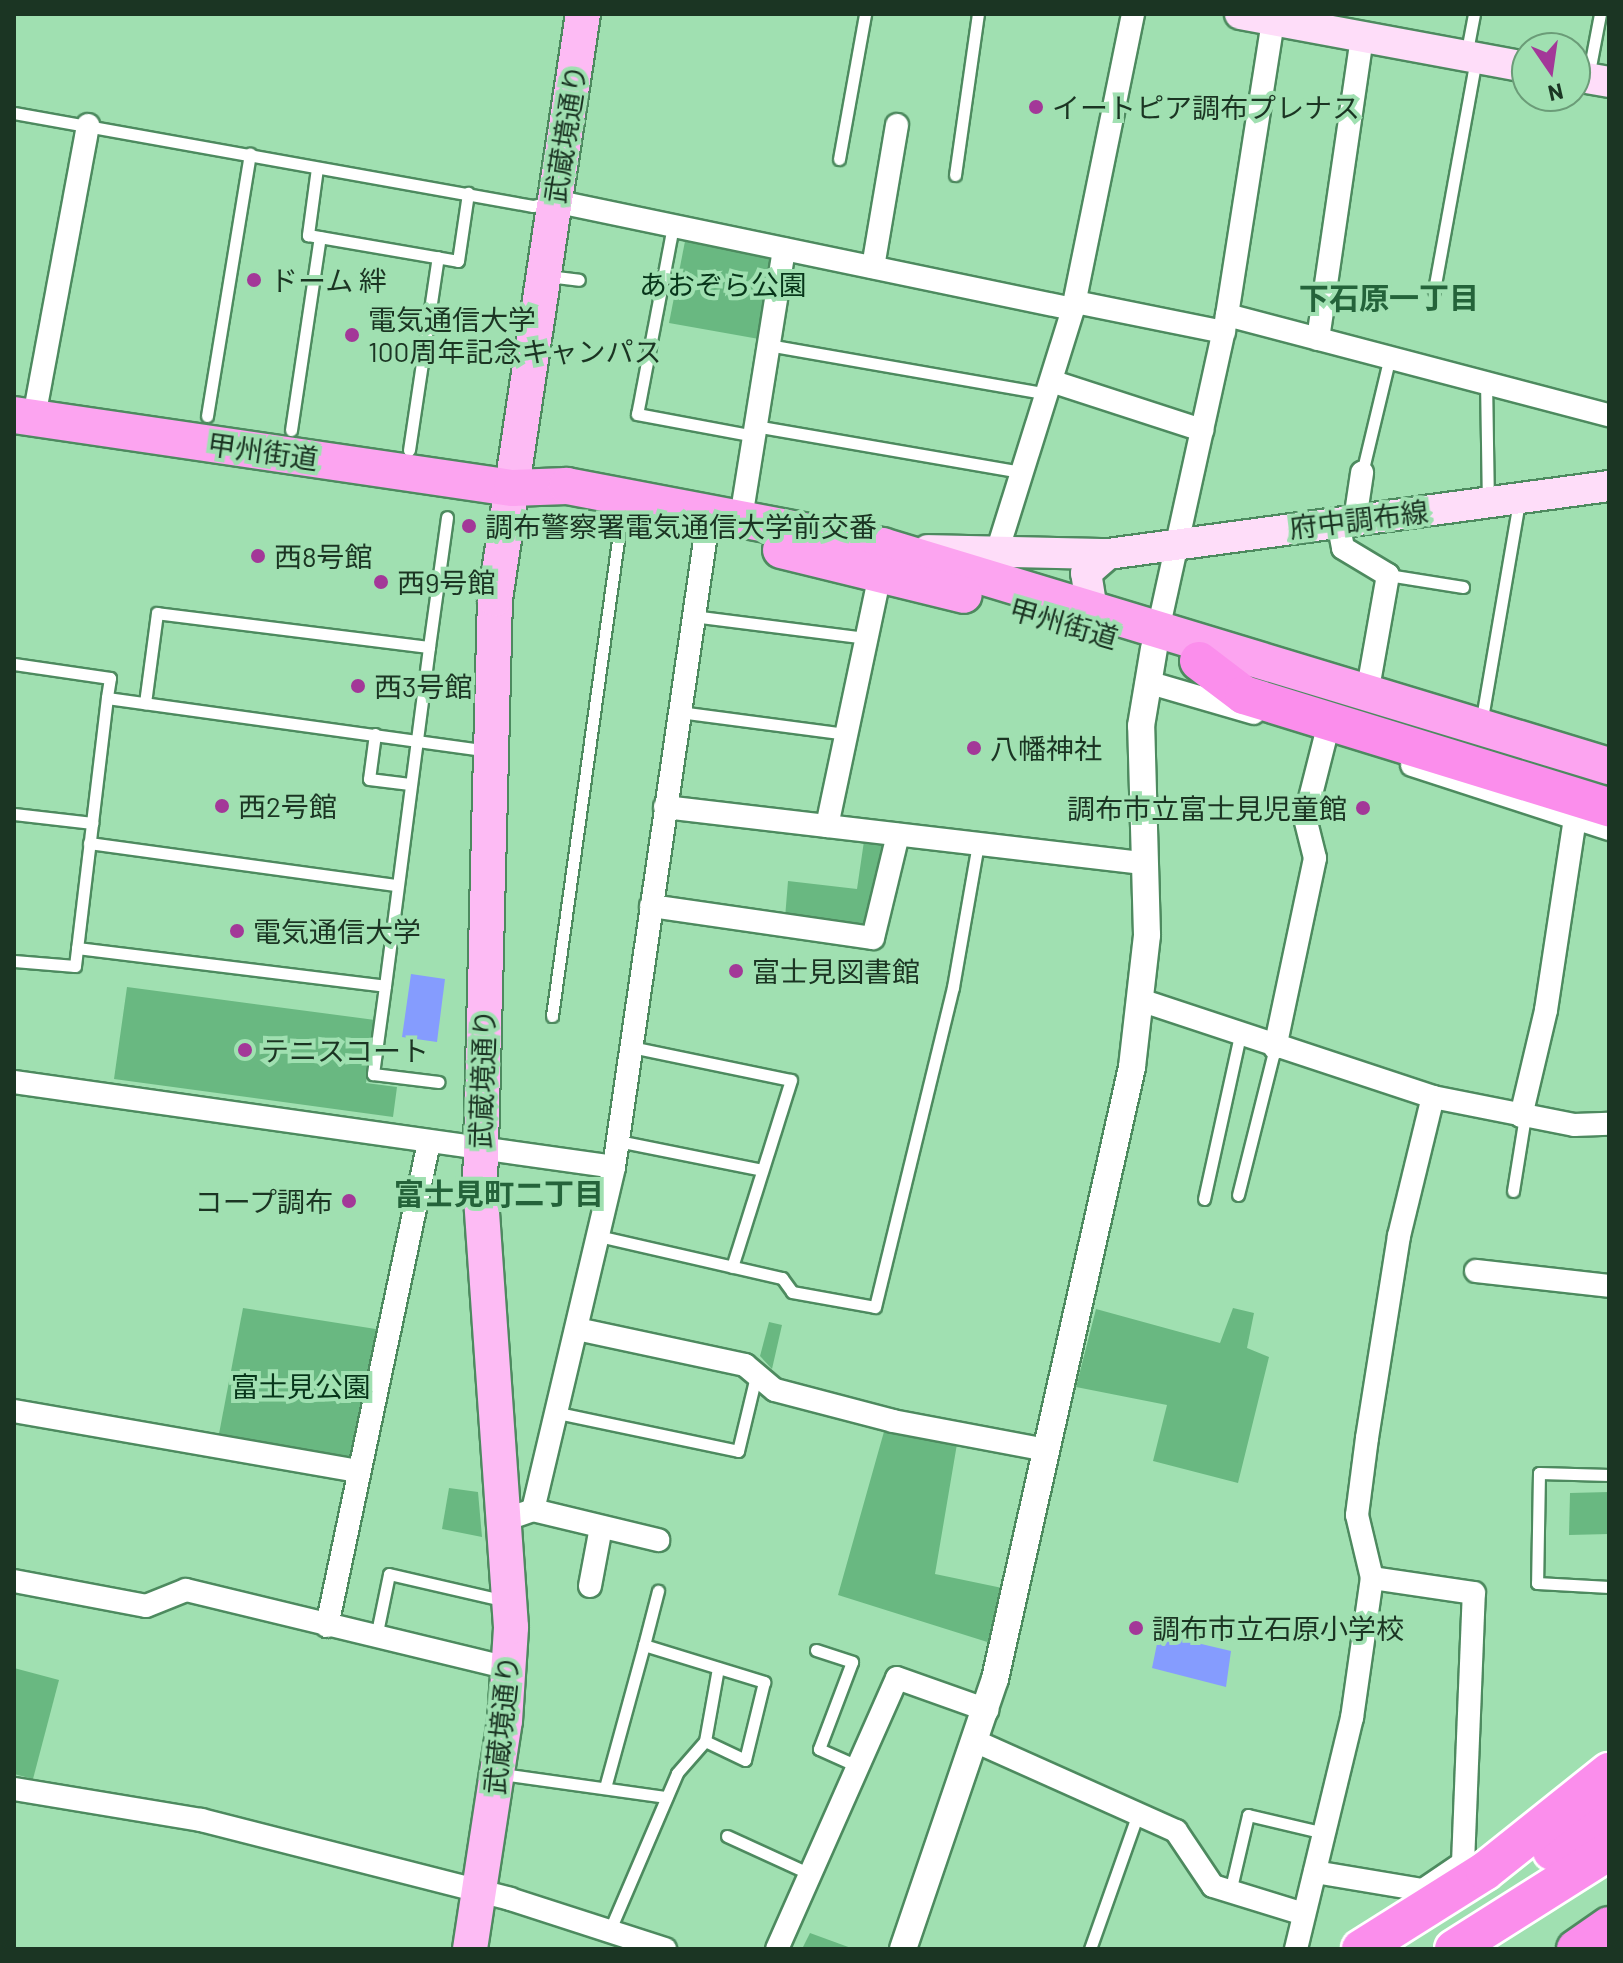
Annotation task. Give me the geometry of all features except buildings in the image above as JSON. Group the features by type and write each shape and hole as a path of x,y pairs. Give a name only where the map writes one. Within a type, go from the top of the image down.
{"highway":[{"name":"甲州街道","path":"24,416 512,488 567,486 741,518 881,560 1153,653 1367,694 1609,766"},
{"name":"甲州街道","path":"512,488 541,504 706,534 881,560 1092,610 1153,653 1199,661 1609,787"},
{"path":"1199,661 1244,695 1592,812"},
{"path":"1361,1949 1485,1871 1609,1771"},
{"path":"1393,1949 1609,1813"},
{"path":"1455,1949 1609,1851"},
{"path":"1576,1949 1609,1926"}],"main road":[{"name":"武蔵境通り","path":"470,1949 498,1774 520,1514 485,1294 480,1149 495,599 583,14"},
{"path":"1240,14 1354,28 1511,64"},
{"name":"府中調布線","path":"881,560 1108,554 1609,486"},
{"path":"1092,610 1086,573 1108,554"}],"street":[{"path":"996,555 1051,388 1074,306 1133,14"},
{"path":"903,1949 987,1710 1143,1001 1145,863 1139,772 1153,653 1226,324 1273,17"},
{"path":"1318,339 1354,28"},
{"path":"24,416 88,125"},
{"path":"873,267 897,125"},
{"path":"554,201 1074,306 1226,324 1318,339 1486,379 1609,415"},
{"path":"741,518 784,249"},
{"path":"1051,388 1202,430"},
{"path":"1362,473 1346,521 1343,548 1388,575 1367,694"},
{"path":"658,1540 520,1514 558,1413 594,1235 614,1167 706,534"},
{"path":"827,826 881,560"},
{"path":"1153,653 1326,735 1592,812 1609,829"},
{"path":"1275,1048 1315,858 1305,818 1326,735"},
{"path":"665,807 1145,863"},
{"path":"1523,1116 1592,812"},
{"path":"651,906 873,938 898,835"},
{"path":"1143,1001 1275,1048 1433,1097 1523,1116 1609,1124"},
{"path":"14,1082 614,1167"},
{"path":"1296,1949 1352,1718 1372,1578 1357,1515 1367,1438 1399,1236 1433,1097"},
{"path":"327,1626 429,1143"},
{"path":"1476,1271 1609,1286"},
{"path":"577,1329 745,1365 755,1380 893,1421 1046,1450"},
{"path":"14,1411 358,1471"},
{"path":"590,1586 601,1527"},
{"path":"1372,1578 1474,1593 1463,1863"},
{"path":"14,1581 146,1606 186,1590 509,1668"},
{"path":"777,1949 855,1765 897,1678 987,1710"},
{"path":"977,1742 1176,1831 1213,1886 1304,1914"},
{"path":"1315,1872 1423,1890 1541,1814 1609,1748"},
{"path":"14,1789 201,1820 479,1892 665,1949"},
{"path":"1423,1890 1455,1949"}],"lane":[{"path":"839,159 865,14"},
{"path":"955,175 978,14"},
{"path":"1434,290 1471,57 1474,14"},
{"path":"1591,79 1600,14"},
{"path":"14,113 533,206 554,201"},
{"path":"207,416 250,154"},
{"path":"317,168 308,235 458,261 468,193"},
{"path":"673,226 637,414 1021,472"},
{"path":"291,430 320,237"},
{"path":"409,450 438,257"},
{"path":"543,278 579,280"},
{"path":"768,345 1051,388"},
{"path":"1362,473 1390,355"},
{"path":"1486,379 1488,503"},
{"path":"1480,729 1519,499"},
{"path":"439,1082 373,1074 447,517"},
{"path":"552,1016 621,519"},
{"path":"1388,575 1463,587"},
{"path":"145,703 157,613 429,647"},
{"path":"692,615 866,638"},
{"path":"14,664 110,678 75,966 14,961"},
{"path":"107,698 417,740 445,750 490,751"},
{"path":"678,712 846,734"},
{"path":"375,734 369,779 410,784"},
{"path":"14,814 92,823"},
{"path":"89,843 397,885"},
{"path":"594,1235 782,1278 792,1292 875,1307 953,987 978,844"},
{"path":"77,948 385,986"},
{"path":"1204,1199 1240,1035"},
{"path":"631,1047 791,1080 758,1169 732,1267"},
{"path":"1238,1195 1275,1048"},
{"path":"1513,1191 1523,1116"},
{"path":"618,1141 758,1169"},
{"path":"558,1413 738,1451 755,1380"},
{"path":"1609,1475 1539,1473 1537,1583 1609,1587"},
{"path":"376,1637 389,1574 511,1602"},
{"path":"606,1784 658,1591"},
{"path":"644,1645 764,1682 745,1760 705,1741"},
{"path":"816,1650 852,1662 819,1749 855,1765"},
{"path":"609,1932 666,1797 705,1741 718,1668"},
{"path":"498,1774 606,1784 666,1797"},
{"path":"1230,1892 1248,1815 1325,1833"},
{"path":"1090,1949 1137,1816"},
{"path":"727,1836 808,1873"}],"green space":[{"name":"あおぞら公園","path":"688,226 777,244 759,339 669,323"},
{"path":"864,841 891,843 868,933 785,918 788,881 857,889"},
{"name":"テニスコート","path":"127,987 375,1020 366,1083 397,1087 393,1117 114,1079"},
{"name":"富士見公園","path":"243,1308 382,1330 358,1467 218,1439"},
{"path":"1233,1308 1254,1313 1247,1348 1269,1357 1238,1483 1153,1461 1167,1405 1076,1387 1096,1309 1220,1343"},
{"path":"769,1322 782,1325 772,1369 760,1356"},
{"path":"885,1428 958,1438 935,1574 1007,1589 1000,1646 838,1595"},
{"path":"449,1488 478,1492 482,1537 442,1529"},
{"path":"1609,1492 1609,1534 1569,1535 1570,1493"},
{"path":"14,1668 59,1680 33,1779 14,1774"},
{"path":"810,1933 851,1948 851,1949 802,1949"}],"water":[{"path":"411,974 445,979 437,1042 402,1037"},
{"path":"1159,1634 1231,1651 1226,1687 1152,1668"}],"place":[{"name":"イートピア調布プレナス","path":"1036,107"},
{"name":"ドーム 絆","path":"254,280"},
{"name":"電気通信大学 100周年記念キャンパス","path":"352,335"},
{"name":"調布警察署電気通信大学前交番","path":"469,526"},
{"name":"西8号館","path":"258,556"},
{"name":"西9号館","path":"381,582"},
{"name":"西3号館","path":"358,686"},
{"name":"八幡神社","path":"974,748"},
{"name":"西2号館","path":"222,806"},
{"name":"調布市立富士見児童館","path":"1363,808"},
{"name":"電気通信大学","path":"237,931"},
{"name":"富士見図書館","path":"736,971"},
{"name":"テニスコート","path":"245,1050"},
{"name":"コープ調布","path":"349,1201"},
{"name":"調布市立石原小学校","path":"1136,1628"}],"district":[{"name":"下石原一丁目","path":"1389,297"},
{"name":"富士見町二丁目","path":"499,1193"}]}
